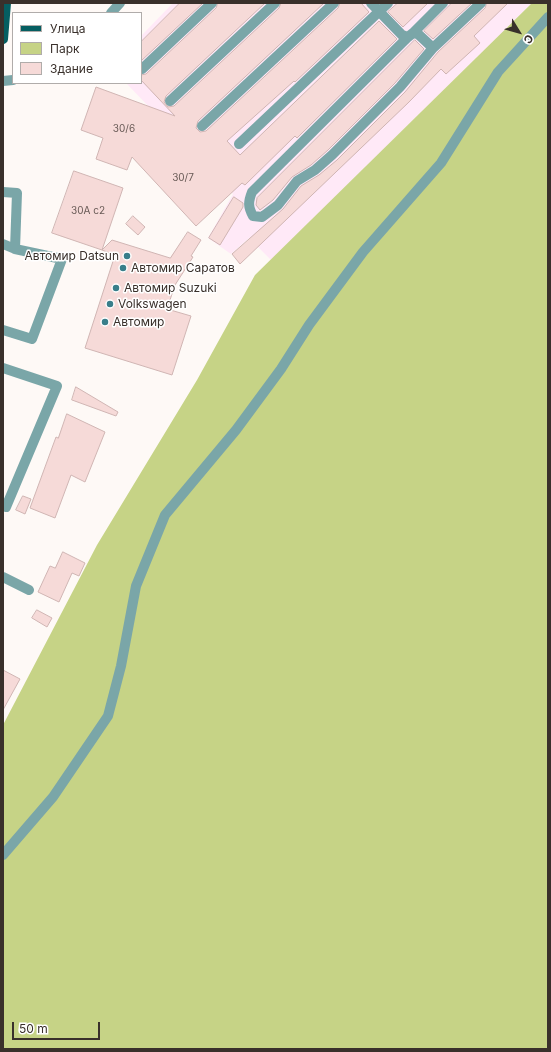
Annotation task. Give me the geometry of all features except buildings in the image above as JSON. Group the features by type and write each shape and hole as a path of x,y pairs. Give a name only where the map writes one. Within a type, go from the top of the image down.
{"main road":[{"path":"3,39 6,3"}],"lane":[{"path":"112,12 120,3"},
{"path":"142,69 212,3"},
{"path":"170,100 275,3"},
{"path":"202,126 334,3"},
{"path":"371,3 402,35 418,34 433,48"},
{"path":"239,144 388,3"},
{"path":"443,3 252,192 248,201 249,209 253,216 262,217 272,209 297,181 315,170 332,155 400,87 433,48 481,3"},
{"path":"3,855 53,797 108,716 121,666 136,586 165,515 236,430 281,369 309,325 363,252 441,164 498,72 548,17"},
{"path":"3,192 17,193 15,249"},
{"path":"3,244 15,249 62,259 32,338 3,330"},
{"path":"3,368 57,386 6,507 3,506"},
{"path":"3,578 29,590"}],"shaded area":[{"path":"173,3 532,3 271,260 249,238 231,254 208,238 233,194 127,84 142,84 142,35"}],"green space":[{"path":"532,3 548,3 548,1049 3,1049 3,725 97,545 197,380 255,275"}],"place":[{"name":"Автомир Datsun","path":"127,256"},
{"name":"Автомир Саратов","path":"123,268"},
{"name":"Автомир Suzuki","path":"116,288"},
{"name":"Volkswagen","path":"110,304"},
{"name":"Автомир","path":"105,322"}]}
